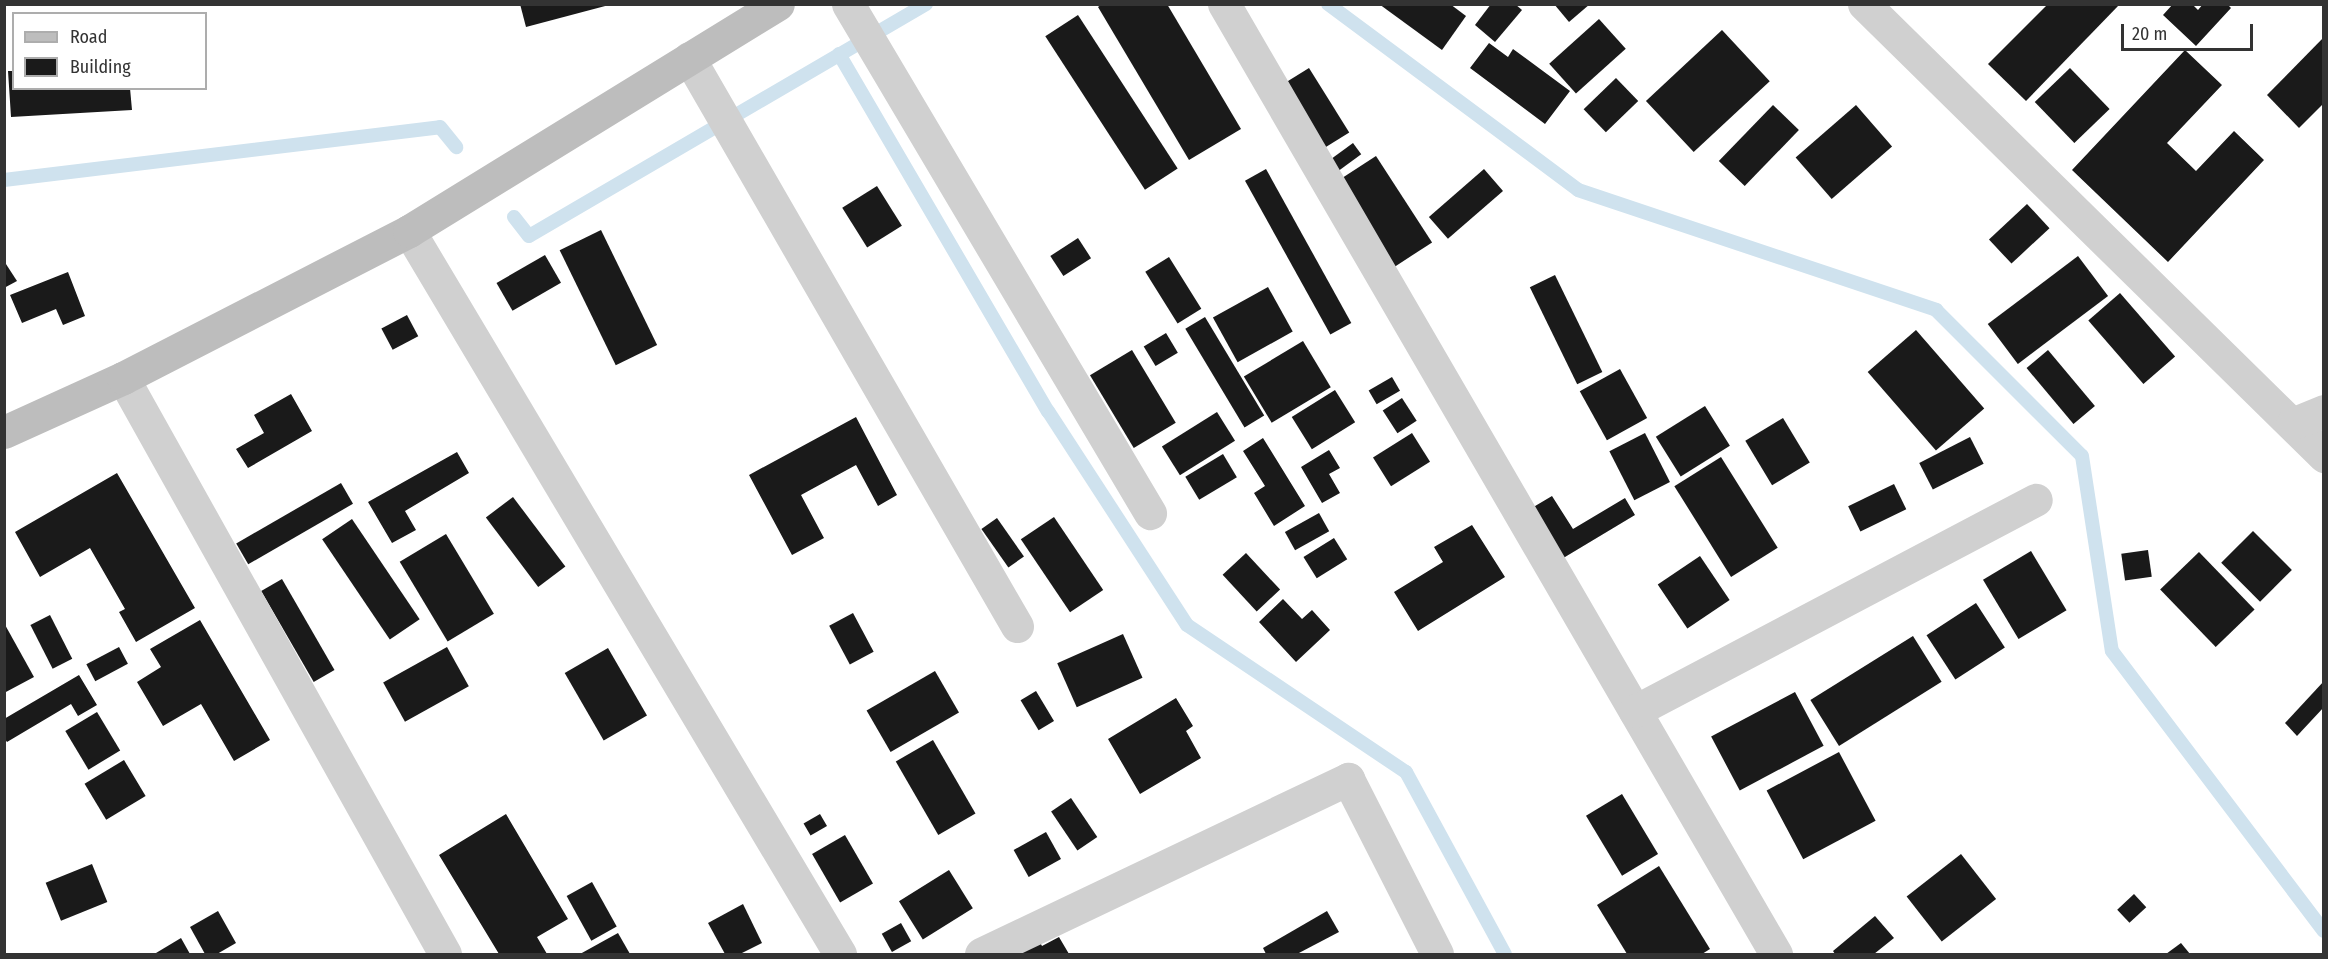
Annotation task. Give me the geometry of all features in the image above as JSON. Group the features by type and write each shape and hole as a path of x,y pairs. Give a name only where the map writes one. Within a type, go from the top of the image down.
{"main road":[{"path":"4,432 123,378 410,231 778,4"}],"street":[{"path":"848,4 1150,513"},
{"path":"1224,4 1776,954"},
{"path":"1864,4 2324,456"},
{"path":"689,58 1017,626"},
{"path":"410,231 840,954"},
{"path":"123,378 445,954"},
{"path":"2292,424 2324,411"},
{"path":"1635,711 2036,500"},
{"path":"981,954 1348,779 1437,954"}],"building":[{"path":"520,4 609,4 609,5 526,27"},
{"path":"1102,4 1167,4 1241,129 1189,160 1098,7"},
{"path":"1379,4 1450,4 1466,16 1442,50"},
{"path":"1491,4 1515,4 1522,10 1495,42 1475,25"},
{"path":"1554,4 1590,4 1569,22"},
{"path":"2048,4 2120,4 2026,101 1988,64"},
{"path":"2173,4 2192,4 2198,10 2203,4 2227,4 2231,8 2196,46 2163,15"},
{"path":"1078,15 1178,168 1145,190 1045,36"},
{"path":"1599,19 1626,49 1576,94 1549,64"},
{"path":"1722,30 1770,81 1694,152 1646,101"},
{"path":"2324,37 2324,103 2299,128 2267,95"},
{"path":"1489,43 1508,57 1513,49 1570,91 1545,124 1470,68"},
{"path":"2185,50 2222,85 2167,143 2196,171 2234,131 2264,160 2168,262 2072,170"},
{"path":"1309,68 1349,132 1325,148 1284,83"},
{"path":"2070,68 2110,109 2074,143 2035,102"},
{"path":"8,71 12,71 12,90 130,90 132,110 11,117"},
{"path":"1616,78 1638,101 1606,132 1584,109"},
{"path":"1773,105 1799,130 1745,186 1719,161"},
{"path":"1856,105 1892,147 1832,199 1796,157"},
{"path":"1353,143 1361,154 1337,172 1329,161"},
{"path":"1376,156 1432,242 1394,267 1338,181"},
{"path":"1266,169 1351,323 1330,335 1245,181"},
{"path":"1484,169 1503,191 1448,239 1429,217"},
{"path":"877,186 902,226 867,248 842,208"},
{"path":"2027,204 2050,228 2011,264 1989,239"},
{"path":"601,230 657,345 616,365 560,250"},
{"path":"1078,238 1091,258 1063,276 1050,256"},
{"path":"545,255 561,283 513,311 497,283"},
{"path":"2078,256 2108,296 2018,364 1988,324"},
{"path":"1169,257 1201,309 1178,324 1145,272"},
{"path":"4,261 17,281 4,288"},
{"path":"68,272 85,316 63,325 56,309 22,323 10,295"},
{"path":"1555,275 1602,372 1577,384 1530,287"},
{"path":"1268,287 1293,332 1238,362 1213,318"},
{"path":"2120,293 2175,356 2143,384 2088,321"},
{"path":"407,315 418,336 393,350 381,329"},
{"path":"1205,317 1264,416 1245,427 1185,329"},
{"path":"1916,330 1984,408 1936,450 1868,372"},
{"path":"1166,333 1178,353 1156,366 1144,346"},
{"path":"1303,341 1331,387 1272,423 1244,377"},
{"path":"1132,350 1176,423 1134,448 1090,375"},
{"path":"2048,350 2095,406 2073,424 2027,368"},
{"path":"1620,369 1647,418 1607,440 1580,391"},
{"path":"1392,377 1400,391 1377,404 1369,390"},
{"path":"1335,390 1355,422 1312,449 1292,417"},
{"path":"291,394 312,431 248,468 236,449 264,433 254,415"},
{"path":"1402,398 1417,421 1397,433 1383,411"},
{"path":"1705,406 1730,446 1681,477 1656,437"},
{"path":"1217,412 1235,441 1180,475 1162,446"},
{"path":"856,417 897,495 878,506 856,465 801,495 824,538 792,555 749,475"},
{"path":"1783,418 1810,463 1772,485 1745,441"},
{"path":"1412,433 1430,462 1391,486 1373,457"},
{"path":"1645,433 1670,482 1634,500 1609,451"},
{"path":"1970,437 1984,464 1933,490 1919,463"},
{"path":"1263,438 1305,506 1274,526 1254,493 1265,486 1243,451"},
{"path":"1329,450 1340,468 1329,474 1340,493 1322,503 1301,467"},
{"path":"457,452 469,473 405,511 416,530 392,543 368,502"},
{"path":"1223,454 1237,477 1199,500 1185,477"},
{"path":"1721,457 1778,548 1731,577 1674,486"},
{"path":"117,473 195,608 136,642 119,612 125,609 90,548 40,577 15,532"},
{"path":"341,483 353,504 248,564 236,544"},
{"path":"1894,484 1906,509 1860,532 1848,506"},
{"path":"1552,496 1573,529 1625,498 1635,515 1555,563 1525,512"},
{"path":"513,497 565,566 538,587 486,517"},
{"path":"1319,513 1329,531 1295,550 1285,532"},
{"path":"1054,517 1103,590 1070,612 1021,539"},
{"path":"997,518 1024,557 1008,567 981,529"},
{"path":"352,519 420,619 390,639 322,539"},
{"path":"1472,525 1505,577 1418,631 1394,592 1443,562 1434,547"},
{"path":"2253,531 2292,570 2260,602 2221,563"},
{"path":"446,534 494,614 448,642 400,562"},
{"path":"1334,538 1347,559 1317,578 1303,557"},
{"path":"2148,550 2152,577 2125,580 2121,554"},
{"path":"2031,551 2067,610 2019,639 1983,580"},
{"path":"2199,552 2255,610 2216,647 2160,590"},
{"path":"1246,553 1280,590 1257,611 1223,575"},
{"path":"1700,556 1730,600 1687,628 1658,585"},
{"path":"282,579 335,670 314,682 261,591"},
{"path":"1283,599 1302,619 1312,610 1330,630 1296,662 1259,622"},
{"path":"1976,603 2005,647 1955,680 1927,635"},
{"path":"853,613 874,652 850,665 829,626"},
{"path":"50,615 72,659 53,669 30,625"},
{"path":"200,620 270,740 234,761 201,704 163,726 137,682 161,667 150,649"},
{"path":"4,623 34,677 4,693"},
{"path":"1123,634 1143,678 1077,707 1057,663"},
{"path":"1913,636 1942,682 1839,746 1810,700"},
{"path":"119,647 128,664 95,681 86,664"},
{"path":"447,647 469,686 405,722 383,682"},
{"path":"608,648 647,716 604,741 565,673"},
{"path":"935,671 959,713 891,752 867,710"},
{"path":"79,675 97,705 78,716 71,704 7,742 4,738 4,719"},
{"path":"2324,681 2324,707 2297,736 2285,723"},
{"path":"1036,691 1054,721 1039,730 1021,700"},
{"path":"1795,692 1824,746 1740,790 1711,737"},
{"path":"1176,698 1193,726 1186,731 1201,758 1140,794 1108,739"},
{"path":"97,712 120,751 88,770 65,731"},
{"path":"933,740 976,814 938,835 896,762"},
{"path":"1839,752 1876,821 1803,859 1767,790"},
{"path":"124,760 146,796 106,820 85,784"},
{"path":"1622,794 1658,854 1622,876 1586,816"},
{"path":"1071,798 1097,837 1077,850 1051,811"},
{"path":"506,814 568,919 537,937 547,954 499,954 439,855"},
{"path":"820,814 827,826 811,836 804,823"},
{"path":"1046,832 1061,859 1029,877 1014,850"},
{"path":"845,835 873,883 840,902 812,854"},
{"path":"1961,854 1996,899 1942,941 1907,896"},
{"path":"92,864 107,902 61,921 46,883"},
{"path":"1659,866 1710,949 1702,954 1627,954 1597,905"},
{"path":"949,870 973,908 923,939 899,901"},
{"path":"592,882 617,927 591,941 567,896"},
{"path":"2134,894 2146,907 2129,923 2117,910"},
{"path":"743,904 762,943 740,954 725,954 708,923"},
{"path":"218,911 236,943 217,954 205,954 190,927"},
{"path":"1327,911 1339,932 1297,954 1266,954 1263,948"},
{"path":"1875,916 1894,938 1874,954 1835,954 1833,951"},
{"path":"901,923 911,941 892,952 882,934"},
{"path":"618,933 630,954 580,954"},
{"path":"1037,937 1042,946 1059,937 1069,954 1021,954 1018,948"},
{"path":"181,938 190,954 156,953"},
{"path":"2181,943 2190,954 2166,954"}],"waterway":[{"path":"514,217 529,236 926,4"},
{"path":"1328,4 1578,190 1936,310 2082,456 2112,651 2324,931"},
{"path":"839,54 1048,411 1187,625 1406,772 1505,954"},
{"path":"4,180 440,127 456,147"}]}
